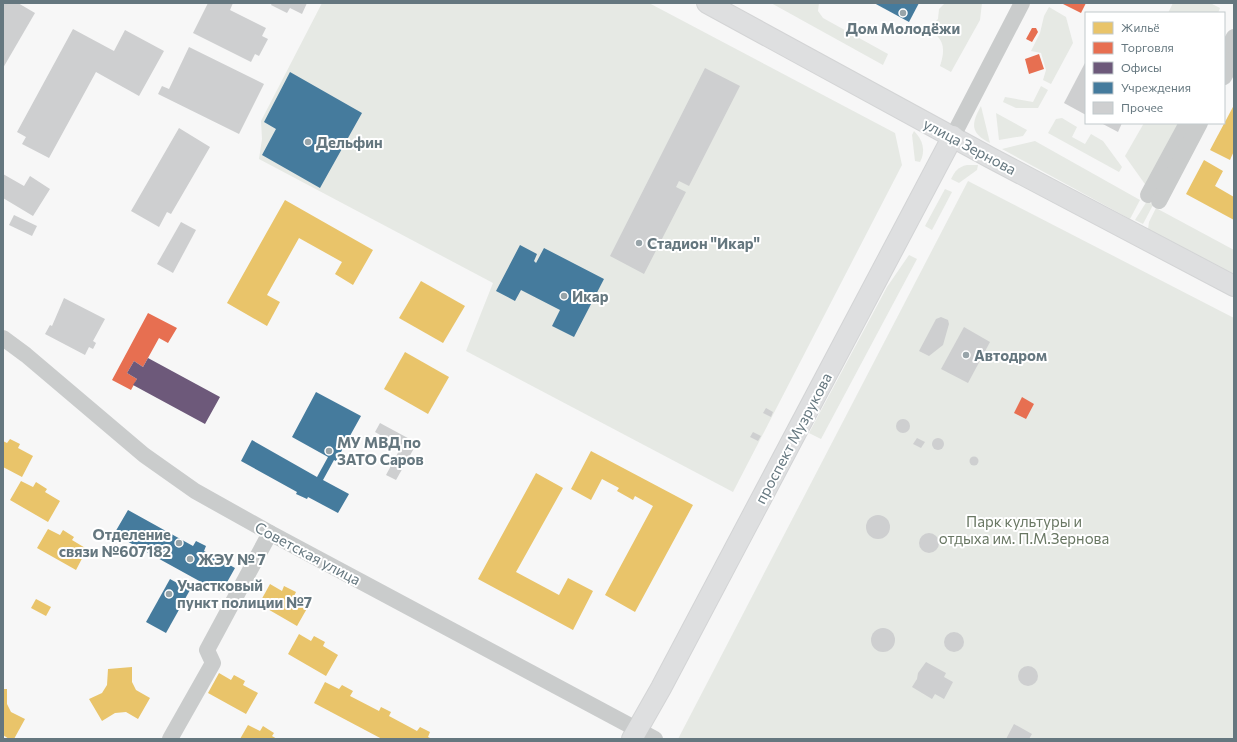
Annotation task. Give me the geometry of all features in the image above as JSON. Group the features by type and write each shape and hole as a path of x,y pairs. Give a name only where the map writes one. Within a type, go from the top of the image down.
{"main road":[{"name":"улица Зернова","path":"707,3 1234,286"},
{"name":"проспект Музрукова","path":"635,734 953,136"}],"street":[{"path":"953,136 1022,3"},
{"path":"1225,53 1234,36"},
{"path":"1225,75 1234,58"},
{"path":"1187,124 1153,198 1199,124"},
{"name":"Советская улица","path":"3,338 26,355 144,455 195,491 635,734 655,739"},
{"path":"170,739 213,663 207,650 270,533"}],"green space":[{"name":"Стадион \"Икар\"","path":"322,3 649,3 895,133 902,165 733,492 466,351 493,283 259,159 262,139 261,121"},
{"path":"771,3 819,3 818,11 823,18 888,54 883,65"},
{"path":"945,3 982,3 980,20 951,72 940,66 943,54 942,44 937,36 928,29 938,19 939,9"},
{"path":"1173,3 1210,3 1220,8 1218,12 1168,12"},
{"path":"1049,7 1066,17 1073,43 1051,84 1043,80 1046,70 1041,53 1031,51 1040,33 1044,16"},
{"path":"1041,86 1048,90 1038,108 1016,108 1003,102 1005,97 1033,102"},
{"path":"981,106 990,143 979,136 974,128 975,118"},
{"path":"996,113 1027,130 1023,136 999,140"},
{"path":"1062,118 1077,127 1072,137 1085,144 1091,134 1103,141 1122,167 1119,172 1048,133 1056,119"},
{"path":"1143,124 1180,124 1147,187 1125,156"},
{"path":"914,131 920,138 923,146 923,154 920,162 915,161 912,135"},
{"path":"1035,141 1140,200 1130,219 1002,149"},
{"path":"967,165 978,165 977,170 959,183 951,179 957,170"},
{"name":"Парк культуры и отдыха им. П.М.Зернова","path":"968,181 1234,318 1234,739 678,739"},
{"path":"945,189 952,192 932,230 925,226"},
{"path":"1147,201 1153,205 1143,224 1135,220"},
{"path":"1156,208 1234,250 1234,274 1148,229 1149,222"},
{"path":"909,255 917,259 821,439 809,433 887,287"}],"building: Жильё":[{"path":"1234,105 1234,151 1230,160 1210,150"},
{"path":"1204,160 1223,171 1215,186 1234,197 1234,220 1186,194"},
{"path":"285,200 373,250 353,285 335,274 342,262 299,238 267,295 280,302 267,326 227,303"},
{"path":"421,281 465,306 443,343 399,318"},
{"path":"405,352 449,377 428,414 384,389"},
{"path":"10,439 20,444 18,448 33,456 22,477 3,467 3,441 7,443"},
{"path":"591,451 693,505 635,612 605,595 653,506 635,496 633,500 617,491 619,488 602,479 591,500 571,489"},
{"path":"536,473 563,488 516,572 559,595 568,578 593,591 573,630 478,579"},
{"path":"21,481 33,487 36,482 47,489 45,492 60,501 48,522 10,500"},
{"path":"48,529 60,535 63,530 74,537 72,540 87,549 76,570 37,548"},
{"path":"270,584 282,591 284,586 296,592 294,596 309,605 297,626 259,604"},
{"path":"36,599 51,607 46,616 31,608"},
{"path":"299,634 311,641 314,636 325,642 323,646 338,655 326,676 288,654"},
{"path":"132,667 132,682 136,690 150,698 138,719 126,712 115,713 102,721 89,699 102,693 107,685 108,669"},
{"path":"219,673 231,680 234,675 245,681 243,685 258,693 246,714 208,693"},
{"path":"325,682 339,689 342,685 353,691 350,696 379,711 381,707 391,712 389,716 417,731 420,727 430,732 428,737 432,739 382,739 314,703"},
{"path":"3,689 7,689 7,704 11,712 25,719 14,739 9,739 3,735"},
{"path":"248,725 260,731 263,726 274,733 272,736 277,739 240,739"}],"building: Торговля":[{"path":"1061,3 1086,3 1081,13"},
{"path":"1032,28 1036,28 1038,32 1032,42 1026,39"},
{"path":"1039,54 1044,69 1029,74 1025,59"},
{"path":"148,313 177,328 168,343 159,338 143,367 134,361 127,373 137,379 131,390 112,380"},
{"path":"1022,397 1034,404 1026,419 1014,413"}],"building: Офисы":[{"path":"148,358 220,397 205,424 133,385 137,379 127,373 134,361 143,367"}],"building: Учреждения":[{"name":"Дом Молодёжи","path":"874,3 919,3 909,22"},
{"name":"Дельфин","path":"290,72 362,113 320,188 262,155 276,129 264,122"},
{"name":"Икар","path":"520,245 537,254 534,261 536,263 544,248 604,279 574,337 552,326 560,310 521,290 515,301 496,291"},
{"name":"МУ МВД по ЗАТО Саров","path":"316,392 361,416 336,461 334,460 323,480 349,494 338,513 308,497 307,499 296,494 297,492 241,461 252,440 317,477 328,457 292,437"},
{"name":"ЖЭУ № 7","path":"128,510 193,546 196,541 206,546 204,551 235,568 221,593 114,534"},
{"path":"170,579 190,590 166,633 146,622"}],"building: Прочее":[{"path":"3,3 18,3 35,13 3,68"},
{"path":"208,3 233,3 230,10 266,28 262,36 268,39 259,56 255,54 251,62 193,33"},
{"path":"272,3 307,3 302,14 290,8 287,13 271,5"},
{"path":"73,29 114,51 125,30 164,51 139,96 96,72 49,158 22,144 26,137 17,132"},
{"path":"189,47 264,84 239,134 158,94 162,86 169,89"},
{"path":"1085,63 1085,114 1064,103"},
{"path":"705,68 740,86 689,186 679,181 676,187 686,192 644,274 610,256"},
{"path":"1103,124 1122,124 1118,132"},
{"path":"179,128 210,147 171,214 167,212 159,227 131,211"},
{"path":"3,174 24,186 30,176 50,189 33,216 3,198"},
{"path":"14,215 37,226 32,236 9,225"},
{"path":"181,222 196,230 173,273 157,264"},
{"path":"64,298 105,319 93,341 96,343 93,349 89,347 85,355 45,334 50,325 52,326"},
{"path":"941,317 948,320 949,324 943,345 929,356 919,351 936,319"},
{"name":"Автодром","path":"964,327 990,342 968,383 941,369"},
{"path":"766,408 773,412 771,417 763,413"},
{"path":"900,419 906,419 910,423 910,429 906,433 900,433 896,429 896,423"},
{"path":"380,423 417,443 396,480 386,475 401,447 375,432"},
{"path":"753,432 761,436 758,441 750,437"},
{"path":"917,438 925,442 921,448 913,444"},
{"path":"936,438 940,438 944,444 940,450 936,450 932,446 932,442"},
{"path":"974,456 979,461 974,466 969,461"},
{"path":"878,515 883,516 889,522 889,532 883,538 878,539 873,538 867,532 866,527 867,522 873,516"},
{"path":"925,533 933,533 939,539 939,547 933,553 925,553 919,547 919,539"},
{"path":"883,628 892,631 895,640 892,649 883,652 874,649 871,640 874,631"},
{"path":"954,632 961,635 964,642 961,649 954,652 947,649 944,642 947,635"},
{"path":"926,662 946,673 944,677 953,682 944,699 935,694 932,699 912,687 917,679 918,673"},
{"path":"1028,666 1035,669 1038,676 1035,683 1028,686 1021,683 1018,676 1021,669"},
{"path":"1014,724 1032,734 1029,739 1006,739"}],"place":[{"name":"Дом Молодёжи","path":"903,13"},
{"name":"Дельфин","path":"308,142"},
{"name":"Стадион \"Икар\"","path":"639,243"},
{"name":"Икар","path":"564,296"},
{"name":"Автодром","path":"966,355"},
{"name":"МУ МВД по ЗАТО Саров","path":"329,451"},
{"name":"Отделение связи №607182","path":"179,543"},
{"name":"ЖЭУ № 7","path":"190,559"},
{"name":"Участковый пункт полиции №7","path":"169,594"}]}
